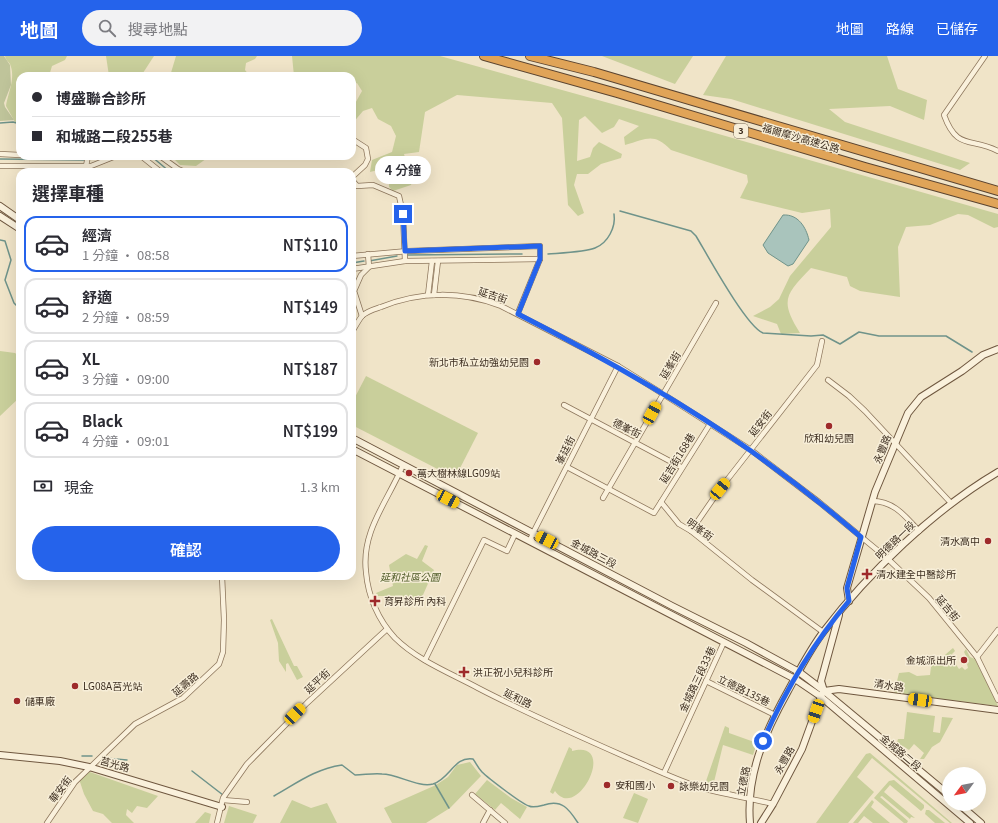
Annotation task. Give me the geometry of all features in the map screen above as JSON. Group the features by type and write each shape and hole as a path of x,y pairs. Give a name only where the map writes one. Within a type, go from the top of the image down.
{"highway":[{"name":"福爾摩沙高速公路","path":"484,56 617,93 820,154 998,204"},
{"name":"福爾摩沙高速公路","path":"530,56 594,72 998,191"}],"main road":[{"path":"0,206 16,217"},
{"path":"0,216 16,226"},
{"name":"永豐路","path":"849,601 847,588 861,537 872,502 908,413 921,397 962,371 983,355 998,349"},
{"name":"金城路三段","path":"356,440 672,606 746,643 799,672 822,693"},
{"name":"金城路三段","path":"356,451 822,693"},
{"name":"明德路一段","path":"795,679 823,632 839,612 888,560 951,503 998,472"},
{"name":"永豐路","path":"761,823 773,804 807,740 822,693 821,681 839,612"},
{"name":"立德路","path":"750,823 749,798 761,747 775,715 795,679"},
{"name":"清水路","path":"822,693 839,689 998,710"},
{"name":"金城路二段","path":"822,693 942,789"},
{"name":"金城路二段","path":"822,693 970,823"},
{"name":"莒光路","path":"0,755 60,761 89,767 222,804"},
{"path":"967,811 981,823"}],"street":[{"path":"985,56 944,116 953,134 958,139 988,146 998,151"},
{"path":"356,142 366,148 368,159 365,165 356,175"},
{"path":"0,154 16,155"},
{"path":"86,166 87,160"},
{"path":"0,166 86,166 97,165 108,160"},
{"path":"146,160 156,168"},
{"path":"166,160 177,168"},
{"path":"356,185 357,186 373,185 399,196 403,214 405,261"},
{"path":"356,256 405,251 540,246 540,259 518,314"},
{"path":"356,286 361,275 369,267 368,254"},
{"path":"356,269 405,261 540,259"},
{"path":"428,295 432,261"},
{"path":"434,295 438,261"},
{"name":"延吉街","path":"362,316 367,312 397,300 428,295 456,294 481,299 518,314 618,366 751,450 888,560 929,598 977,657 998,700"},
{"path":"356,297 362,316 356,326"},
{"name":"延峯街","path":"603,498 716,303"},
{"name":"延安街","path":"690,531 720,489 817,364 822,341"},
{"name":"峯廷街","path":"533,543 531,538 533,533 618,366"},
{"path":"828,380 860,406 920,468 951,503"},
{"name":"德峯街","path":"564,405 681,467"},
{"name":"延吉街168巷","path":"661,502 681,467 710,424"},
{"name":"延和路","path":"403,465 375,517 369,534 366,553 366,574 377,611 387,629 404,646 426,660 517,708 664,773 699,787 773,804"},
{"path":"567,467 654,513 661,502"},
{"path":"872,502 881,501 894,507 919,531"},
{"name":"明峯街","path":"661,502 679,524 823,632"},
{"path":"426,660 455,597 484,540 507,551 515,534"},
{"name":"延壽路","path":"89,767 135,724 183,698 219,664 223,652 224,620 222,580"},
{"name":"延平街","path":"217,823 222,804 242,770 307,703 387,629"},
{"path":"977,657 998,630"},
{"name":"金城路三段33巷","path":"664,773 724,642"},
{"name":"立德路135巷","path":"706,681 775,715"},
{"name":"華安街","path":"47,823 75,782 89,767"},
{"path":"472,795 505,823"},
{"path":"222,804 247,802"},
{"path":"483,823 490,810"}],"green space":[{"path":"0,56 4,56 10,65 11,85 4,103 14,120 0,121"},
{"path":"5,56 67,56 65,60 52,66 50,72 16,72 16,123 6,106 12,80 12,69"},
{"path":"106,56 154,56 144,72 108,72"},
{"path":"176,56 257,56 255,59 246,63 245,70 247,72 171,72"},
{"path":"292,56 440,56 998,214 998,227 994,228 968,215 958,214 930,225 906,227 898,247 900,297 860,291 850,286 847,277 811,268 796,284 788,298 789,313 800,333 781,334 777,324 753,316 770,307 779,299 790,276 831,227 830,209 802,213 740,198 748,182 747,175 671,150 665,144 650,138 625,145 624,137 639,126 619,119 614,127 602,133 585,116 579,120 577,161 590,157 593,148 599,142 622,154 621,158 601,164 588,174 577,174 574,185 584,213 578,216 568,205 562,118 552,103 457,95 425,112 419,152 404,154 406,161 419,157 411,185 393,191 389,187 389,177 378,170 370,172 372,160 392,152 396,136 391,126 378,119 372,108 363,111 356,119 356,102 362,91 356,83 356,72 294,72"},
{"path":"602,56 693,56 675,84"},
{"path":"726,56 887,56 898,89 927,100 924,120 890,106 829,109 845,122 970,163 960,170 731,99 703,95"},
{"path":"175,160 204,160 196,166 180,165"},
{"path":"0,351 16,354 16,401 0,416"},
{"path":"366,376 478,433 455,478 356,427 356,395"},
{"name":"延和社區公園","path":"425,545 428,546 422,561 434,570 419,604 399,596 378,596 376,593 393,586 389,565 406,554 417,559"},
{"path":"272,619 294,666 297,666 303,677 297,680 288,663 286,664 286,672 279,661 278,643 270,620"},
{"path":"953,648 955,651 950,656 959,669 962,667 965,670 968,668 967,664 969,662 964,652 966,649 970,657 975,659 998,706 894,693 899,673 909,672 917,676 930,675 931,667"},
{"path":"907,712 935,716 933,732 940,733 942,717 953,718 940,742 932,747 924,759 920,759 924,753 914,744 909,750 903,746 900,750 896,746 898,739 904,739"},
{"path":"725,726 729,728 729,733 757,743 753,755 723,745 713,786 705,784"},
{"path":"569,747 572,751 586,751 592,757 593,767 589,778 582,789 574,797 564,798 555,791 553,794 550,792"},
{"path":"870,753 952,823 950,823 872,758 857,777 874,792 848,823 816,823 866,754"},
{"path":"470,762 481,776 450,808 426,823 392,823 384,808 436,785 448,777 457,765"},
{"path":"87,771 158,796 147,808 137,806 132,813 127,809 126,815 134,823 112,823 103,814 93,811 84,794 79,779"},
{"path":"487,780 511,798 527,807 520,819 501,803 495,810 475,794"},
{"path":"894,780 924,805 924,808 921,811 890,785 884,792 915,818 911,817 910,819 882,796 880,797 908,821 907,823 904,823 874,798 889,781"},
{"path":"634,793 648,799 638,823 623,818"},
{"path":"292,800 311,808 327,803 337,823 280,823"},
{"path":"872,800 874,802 871,807 890,823 873,823 864,816 858,823 853,823"},
{"path":"229,806 257,815 253,823 224,823"},
{"path":"926,810 929,810 945,823 935,823 925,814"},
{"path":"205,812 211,814 209,823 195,823"}],"water":[{"path":"783,215 788,215 797,219 806,230 809,240 793,264 788,266 768,253 763,245"}],"waterway":[{"path":"0,123 16,123"},
{"path":"0,159 16,159"},
{"path":"156,160 165,168"},
{"path":"620,211 691,231 696,236 737,305 756,328 763,333 811,336 823,335 840,344 859,332 879,336 946,336 972,352"},
{"path":"548,254 573,252 600,246 610,234 614,224 614,214"},
{"path":"0,240 5,241 11,260 5,280 16,305"},
{"path":"408,255 522,254"},
{"path":"369,261 397,256"},
{"path":"356,262 364,261"},
{"path":"82,756 92,756"},
{"path":"104,758 127,760"},
{"path":"274,796 315,773 342,765 355,775 388,775 414,783 427,785 433,784 444,778 456,764 461,761 473,759 485,775 520,801 531,807 550,803 560,804 571,813 578,823"},
{"path":"192,771 223,795"},
{"path":"435,784 449,808"}],"place":[{"name":"新北市私立幼強幼兒園","path":"537,362"},
{"name":"欣和幼兒園","path":"829,426"},
{"name":"萬大樹林線LG09站","path":"409,473"},
{"name":"清水高中","path":"988,541"},
{"name":"清水建全中醫診所","path":"867,574"},
{"name":"育昇診所 內科","path":"375,601"},
{"name":"金城派出所","path":"964,660"},
{"name":"洪正祝小兒科診所","path":"464,672"},
{"name":"LG08A莒光站","path":"75,686"},
{"name":"儲車廠","path":"17,701"},
{"name":"安和國小","path":"607,785"},
{"name":"詠樂幼兒園","path":"671,786"}],"route":[{"path":"403,214 405,251 540,246 540,259 518,314 618,366 751,450 819,502 861,537 847,588 849,601 823,632 775,715 763,741"}]}
